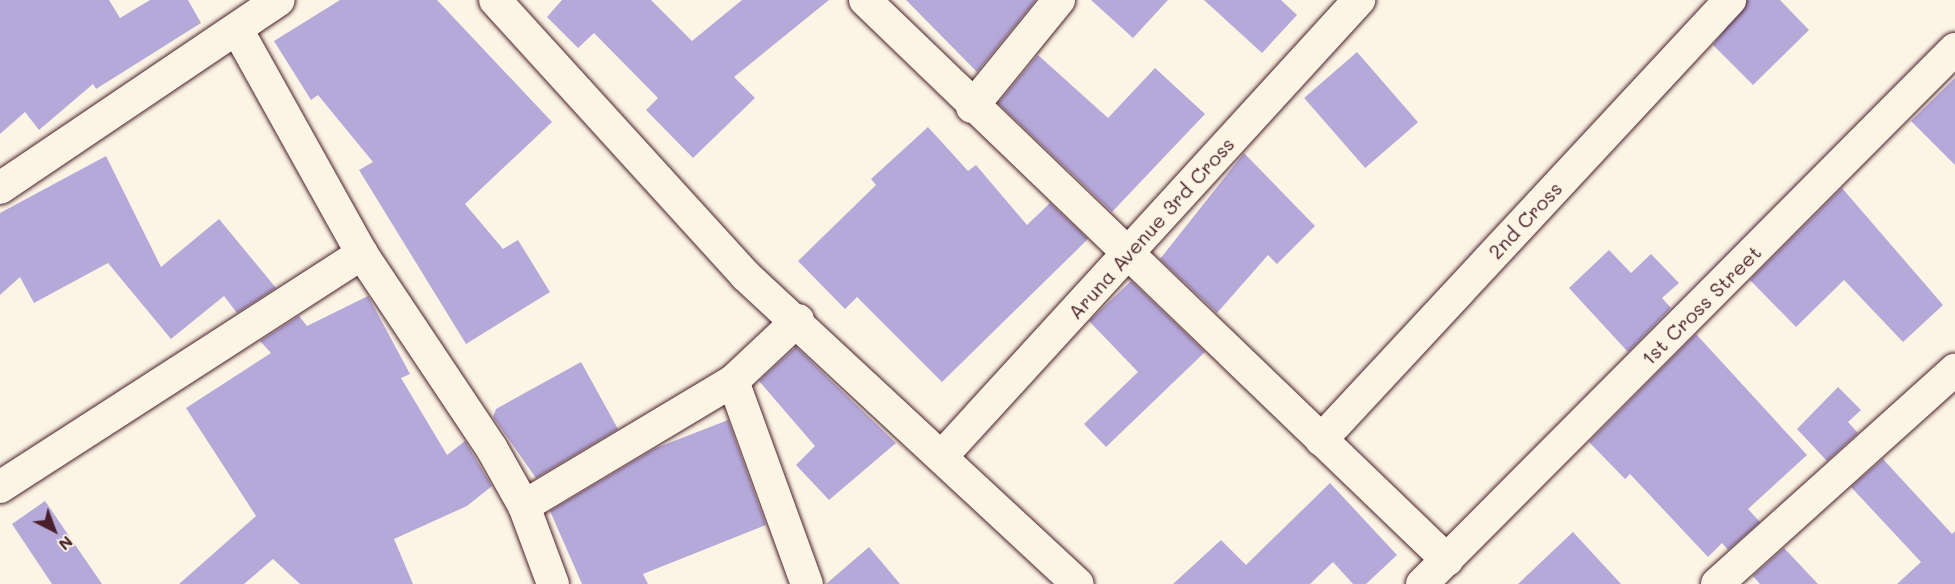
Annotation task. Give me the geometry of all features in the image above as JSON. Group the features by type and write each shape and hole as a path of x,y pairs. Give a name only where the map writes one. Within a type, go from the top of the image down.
{"street":[{"path":"0,188 238,31 279,0"},
{"path":"495,0 745,275 798,320 1078,584"},
{"path":"865,0 972,107 1131,250 1320,440 1447,560"},
{"path":"972,107 1059,0"},
{"name":"Aruna Avenue 3rd Cross","path":"943,455 1359,0"},
{"name":"2nd Cross","path":"1320,440 1730,0"},
{"path":"238,31 362,254 492,449 524,506 552,584"},
{"name":"1st Cross Street","path":"1422,584 1955,49"},
{"path":"0,487 362,254"},
{"path":"524,506 733,381 798,320"},
{"path":"1717,584 1955,370"},
{"path":"733,381 807,584"}],"building":[{"path":"0,0 109,0 120,18 150,0 188,0 201,23 96,89 93,84 39,130 25,112 0,134"},
{"path":"340,0 437,0 552,122 465,204 503,249 518,240 550,292 466,344 359,170 373,162 318,95 311,100 274,41"},
{"path":"562,0 651,0 692,41 742,0 829,0 734,77 755,98 693,158 646,110 658,98 594,33 578,48 547,17"},
{"path":"906,0 1036,0 977,72"},
{"path":"1091,0 1168,0 1133,38"},
{"path":"1204,0 1281,0 1297,15 1262,53"},
{"path":"1747,0 1780,0 1809,30 1753,85 1713,45"},
{"path":"1357,52 1418,122 1365,168 1304,98"},
{"path":"1038,55 1108,118 1155,68 1205,114 1112,212 998,103"},
{"path":"1955,78 1955,165 1911,121"},
{"path":"928,127 968,171 976,165 1027,225 1050,203 1088,239 942,382 857,297 845,309 798,261 876,185 871,179"},
{"path":"1244,153 1315,226 1277,264 1268,255 1217,313 1160,259"},
{"path":"106,156 161,267 219,219 276,288 237,313 224,296 171,339 108,263 34,303 20,277 0,295 0,213"},
{"path":"1842,188 1943,305 1903,342 1844,280 1796,327 1750,280"},
{"path":"1609,250 1631,273 1651,254 1679,283 1662,298 1671,308 1628,352 1569,288"},
{"path":"1131,281 1205,352 1106,447 1084,424 1138,372 1089,321"},
{"path":"368,296 410,374 401,378 447,455 465,441 492,486 467,506 394,539 413,584 300,584 273,559 244,584 179,584 256,516 186,408 271,353 260,341 299,316 307,326"},
{"path":"1696,334 1807,455 1748,509 1760,522 1728,550 1722,543 1708,557 1630,474 1625,479 1589,442"},
{"path":"796,347 896,443 829,500 796,465 815,446 759,381"},
{"path":"581,362 618,429 536,478 493,417 496,409"},
{"path":"1838,387 1861,410 1848,422 1858,433 1827,461 1797,429"},
{"path":"728,420 766,525 643,574 648,584 582,584 550,511 656,448"},
{"path":"1883,459 1952,534 1955,531 1955,584 1897,584 1921,562 1851,487"},
{"path":"1330,483 1397,555 1366,584 1353,584 1333,562 1310,584 1173,584 1221,540 1246,565"},
{"path":"45,501 102,584 52,584 12,524"},
{"path":"1573,532 1621,584 1518,584"},
{"path":"869,547 900,584 826,584"},
{"path":"1784,548 1818,584 1760,584 1753,576"}]}
